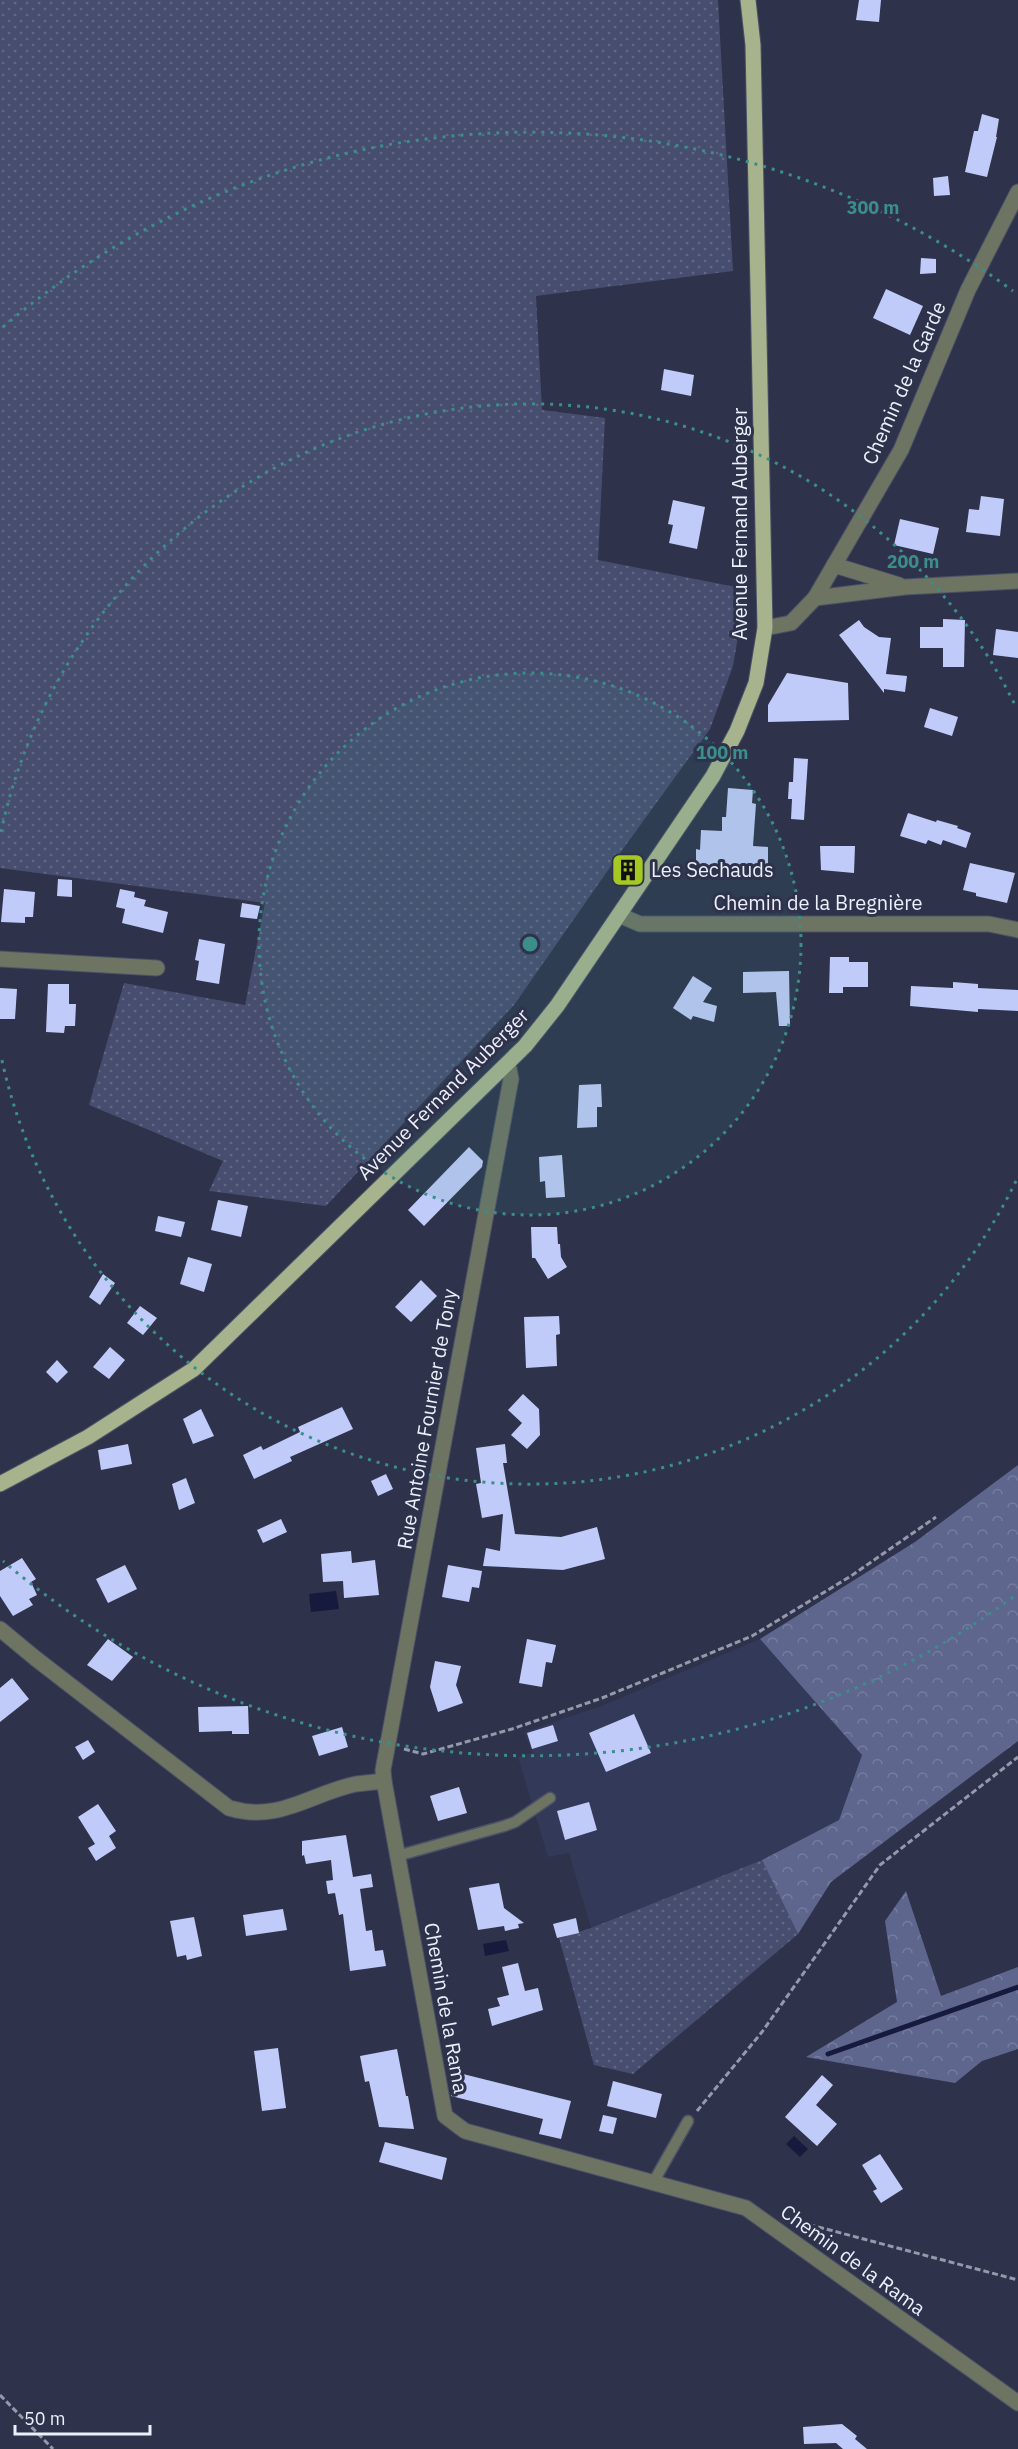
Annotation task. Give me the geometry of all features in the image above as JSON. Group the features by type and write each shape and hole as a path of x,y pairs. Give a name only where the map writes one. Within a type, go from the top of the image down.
{"main road":[{"name":"Avenue Fernand Auberger","path":"0,1484 88,1437 194,1369 508,1064 557,1006 713,776 732,740 756,683 765,628 754,55 748,0"}],"street":[{"name":"Chemin de la Garde","path":"765,628 791,623 814,598 901,450 968,290 1018,192"},
{"path":"834,565 905,587"},
{"path":"814,598 905,587 1018,581"},
{"name":"Chemin de la Bregnière","path":"619,915 640,924 989,924 1018,930"},
{"path":"0,959 157,968"},
{"name":"Rue Antoine Fournier de Tony","path":"384,1781 383,1770 511,1079 508,1064"},
{"path":"0,1629 229,1808 256,1814 271,1813 354,1785 384,1781"},
{"name":"Chemin de la Rama","path":"384,1781 445,2116 465,2131 746,2208 1018,2403"}],"lane":[{"path":"397,1856 515,1822 550,1798"},
{"path":"654,2181 688,2121"}],"path":[{"path":"389,1741 410,1752 423,1754 512,1729 623,1689 752,1636 851,1576 936,1517"},
{"path":"688,2121 762,2032 880,1865 1018,1757"},
{"path":"792,2220 1018,2280"},
{"path":"0,2395 53,2449"}],"shaded area":[{"path":"0,0 718,0 733,271 536,296 542,410 605,418 598,560 746,589 733,666 710,729 514,1005 326,1206 209,1191 223,1161 89,1105 124,983 245,1005 265,903 0,868"},
{"path":"336,1591 339,1609 311,1612 309,1594"},
{"path":"760,1639 862,1755 839,1820 762,1860 591,1928 569,1853 548,1857 518,1757 533,1753 524,1732 599,1707"},
{"path":"762,1860 798,1934 633,2074 594,2065 559,1938 591,1928"},
{"path":"506,1940 509,1951 485,1956 483,1944"},
{"path":"794,2136 808,2149 800,2157 786,2144"}],"green space":[{"path":"1018,1465 1018,1741 831,1882 798,1934 762,1860 839,1820 862,1755 760,1639 915,1542"},
{"path":"906,1891 941,1996 1018,1967 1018,2049 982,2061 955,2083 806,2057 897,2002 885,1921"}],"building":[{"path":"859,0 881,0 879,22 856,20"},
{"path":"982,114 999,119 987,177 965,172 974,131 978,131"},
{"path":"948,176 950,195 934,196 933,178"},
{"path":"921,258 936,259 936,273 920,274"},
{"path":"886,289 923,306 910,335 873,318"},
{"path":"664,369 694,375 691,396 661,390"},
{"path":"981,496 1004,499 1000,536 966,532 969,509 979,510"},
{"path":"673,500 705,507 697,549 669,543 673,525 668,524"},
{"path":"900,519 939,528 933,554 894,545"},
{"path":"943,619 965,620 964,667 943,667 943,648 920,648 920,627 943,627"},
{"path":"859,620 864,627 879,637 891,638 886,674 907,676 905,692 884,689 884,693 839,635"},
{"path":"996,629 1018,632 1018,658 993,655"},
{"path":"787,673 848,683 849,720 768,722 768,705"},
{"path":"930,708 958,717 952,736 924,727"},
{"path":"794,758 808,759 804,820 791,819 792,799 788,799 789,782 793,782"},
{"path":"728,788 753,790 752,803 756,804 753,846 768,847 768,876 736,876 736,869 696,867 696,849 700,850 701,830 722,831 722,817 726,817"},
{"path":"908,813 958,826 957,828 971,833 966,848 943,840 941,845 928,840 926,844 900,836"},
{"path":"820,846 855,846 854,873 821,870"},
{"path":"970,863 1015,873 1007,903 976,896 976,893 963,890"},
{"path":"58,879 72,880 72,897 57,896"},
{"path":"4,889 35,892 33,917 25,917 25,923 1,922"},
{"path":"120,889 135,892 134,897 146,900 144,906 168,912 163,933 122,923 125,909 116,907"},
{"path":"242,903 260,906 257,919 240,917"},
{"path":"199,939 225,944 219,984 196,980 199,961 195,960"},
{"path":"830,957 849,957 849,962 868,962 868,987 843,987 843,993 829,993"},
{"path":"789,971 790,1026 779,1026 776,992 743,993 743,972"},
{"path":"693,976 712,988 703,1002 717,1006 714,1022 693,1016 691,1020 673,1008"},
{"path":"953,982 978,984 978,988 1018,990 1018,1011 978,1009 978,1012 910,1006 911,986 953,988"},
{"path":"48,984 69,984 69,1004 76,1004 75,1026 65,1026 64,1033 46,1032"},
{"path":"0,988 17,989 15,1019 0,1019"},
{"path":"601,1084 602,1107 597,1107 597,1127 577,1128 579,1085"},
{"path":"469,1147 483,1161 482,1167 424,1226 408,1210"},
{"path":"562,1155 565,1197 546,1198 545,1181 540,1182 539,1157"},
{"path":"218,1200 248,1206 241,1237 211,1230"},
{"path":"158,1216 185,1222 181,1237 155,1231"},
{"path":"531,1227 557,1227 561,1257 567,1267 548,1279 535,1258 532,1258"},
{"path":"188,1257 212,1264 204,1292 180,1284"},
{"path":"103,1274 115,1283 100,1305 89,1297"},
{"path":"421,1280 437,1296 411,1322 395,1307"},
{"path":"140,1306 157,1318 143,1335 127,1323"},
{"path":"559,1316 560,1334 556,1335 557,1366 526,1368 524,1317"},
{"path":"110,1347 125,1360 109,1379 93,1367"},
{"path":"57,1360 68,1372 57,1383 46,1372"},
{"path":"523,1394 539,1409 540,1435 527,1449 511,1435 522,1423 508,1410"},
{"path":"342,1407 353,1429 290,1457 292,1461 254,1479 243,1455 261,1446 263,1450 300,1432 298,1427"},
{"path":"201,1409 214,1436 193,1444 183,1419"},
{"path":"128,1444 132,1464 101,1470 98,1450"},
{"path":"505,1444 507,1463 503,1463 515,1534 561,1537 597,1527 605,1559 563,1570 483,1566 486,1548 500,1551 503,1514 482,1518 476,1484 481,1483 476,1448"},
{"path":"386,1474 393,1489 378,1496 371,1481"},
{"path":"186,1478 195,1503 179,1510 172,1484"},
{"path":"281,1519 287,1532 263,1543 257,1530"},
{"path":"351,1551 352,1563 375,1560 379,1595 344,1598 343,1581 323,1582 321,1554"},
{"path":"22,1558 36,1579 31,1582 37,1595 29,1599 33,1605 13,1616 0,1596 0,1571"},
{"path":"125,1565 137,1589 108,1603 96,1579"},
{"path":"448,1565 482,1571 479,1588 472,1587 469,1602 442,1597"},
{"path":"108,1639 133,1657 112,1681 87,1665"},
{"path":"527,1639 556,1645 552,1663 546,1662 542,1687 519,1683"},
{"path":"435,1661 461,1666 456,1685 463,1703 438,1712 430,1687"},
{"path":"12,1678 29,1699 0,1722 0,1688"},
{"path":"248,1706 249,1734 232,1734 232,1731 199,1732 198,1707"},
{"path":"634,1714 651,1753 606,1772 589,1733"},
{"path":"553,1725 558,1741 532,1749 527,1733"},
{"path":"342,1727 348,1747 319,1756 312,1736"},
{"path":"88,1740 95,1752 83,1760 75,1747"},
{"path":"459,1787 467,1813 438,1821 430,1796"},
{"path":"589,1802 597,1830 565,1840 557,1811"},
{"path":"98,1804 116,1831 109,1836 116,1848 96,1861 88,1848 95,1844 78,1817"},
{"path":"346,1835 353,1877 371,1874 373,1887 360,1889 366,1931 372,1930 375,1951 383,1950 386,1966 350,1971 343,1914 339,1915 335,1893 328,1894 326,1881 333,1880 331,1860 306,1864 304,1855 302,1856 302,1841"},
{"path":"499,1883 504,1908 524,1923 518,1924 519,1928 505,1931 504,1926 478,1930 469,1888"},
{"path":"283,1909 287,1930 246,1936 243,1915"},
{"path":"194,1917 202,1956 187,1960 186,1955 177,1957 170,1921"},
{"path":"576,1918 579,1933 557,1938 553,1924"},
{"path":"518,1963 525,1991 538,1988 543,2010 492,2026 488,2009 500,2006 497,1998 509,1995 502,1967"},
{"path":"278,2048 286,2108 262,2111 254,2051"},
{"path":"397,2049 414,2129 379,2127 369,2081 365,2082 360,2056"},
{"path":"455,2072 571,2101 561,2139 539,2134 543,2119 451,2096"},
{"path":"822,2075 833,2085 816,2105 837,2124 817,2146 785,2117"},
{"path":"613,2081 662,2094 656,2118 607,2106"},
{"path":"603,2115 617,2118 613,2134 599,2131"},
{"path":"385,2142 447,2158 442,2180 379,2162"},
{"path":"880,2154 903,2189 881,2203 873,2191 877,2189 862,2165"},
{"path":"842,2424 857,2436 855,2439 867,2449 843,2449 836,2443 804,2444 803,2427"}],"waterway":[{"path":"828,2054 1018,1987"}],"place":[{"name":"Les Sechauds","path":"628,870"}]}
